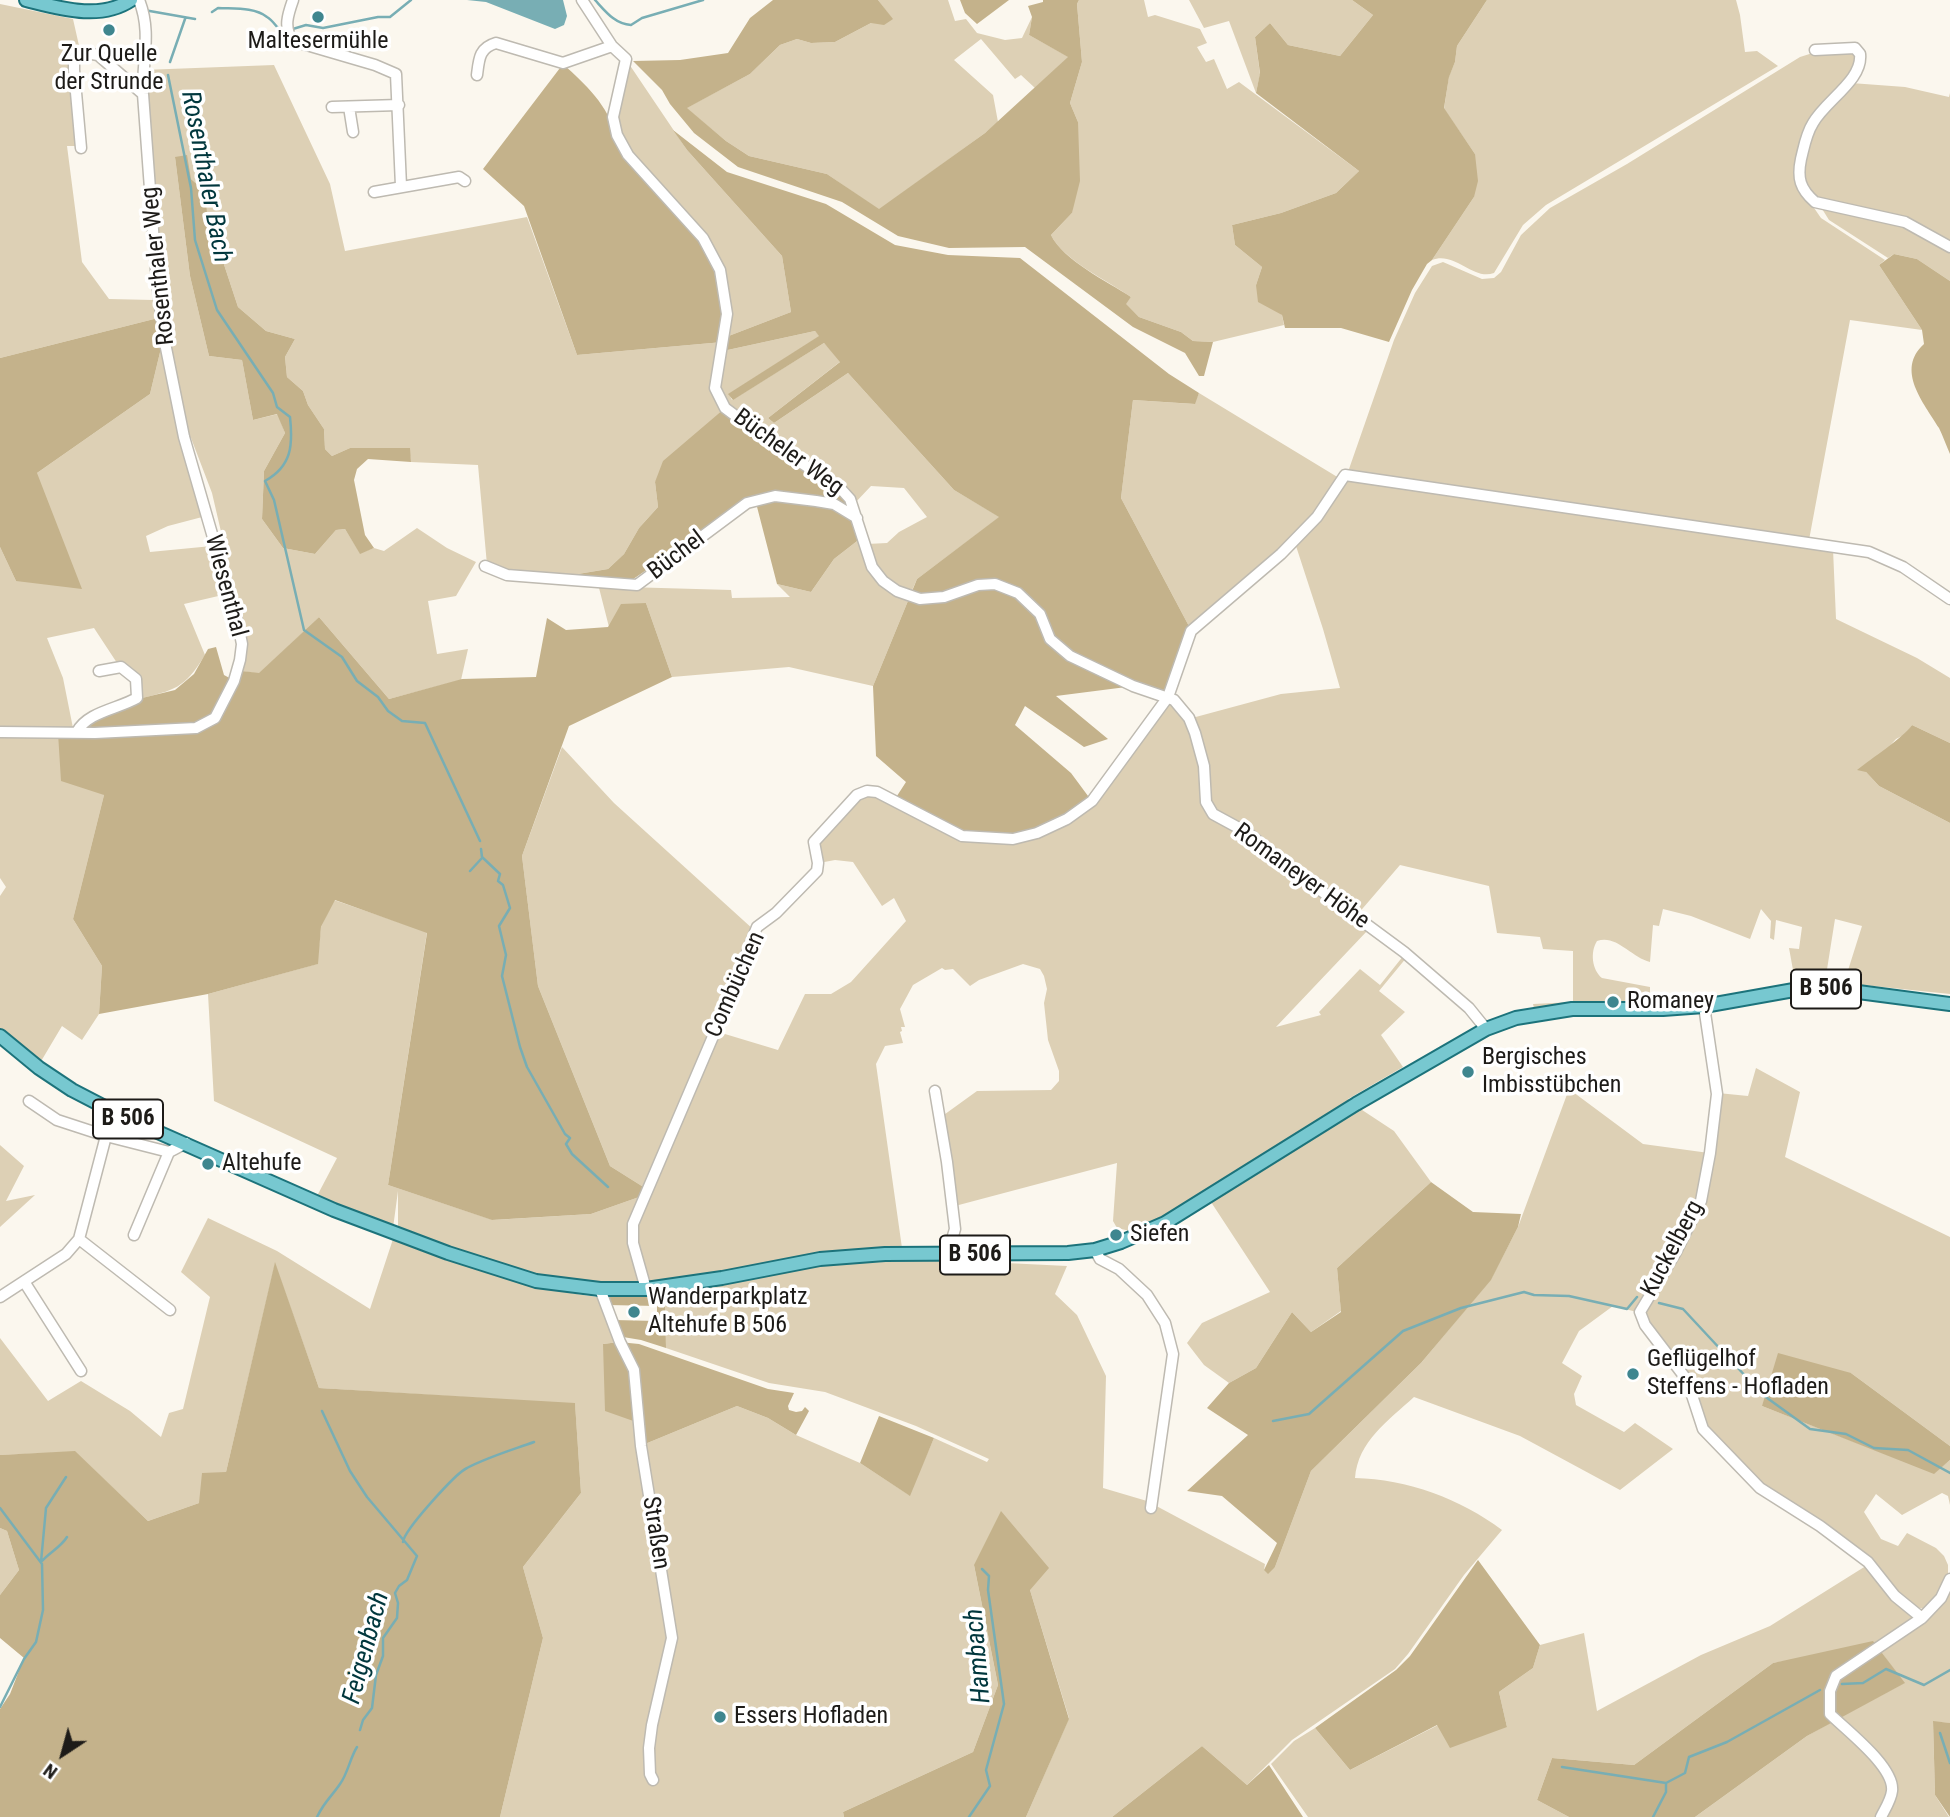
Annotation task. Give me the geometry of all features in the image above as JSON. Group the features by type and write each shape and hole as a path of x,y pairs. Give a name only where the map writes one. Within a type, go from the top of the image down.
{"main road":[{"path":"26,0 89,12 131,2"},
{"name":"B 506","path":"0,1036 39,1068 72,1090 126,1118 393,1233 499,1271 568,1286 646,1289 723,1278 820,1259 885,1254 1065,1254 1095,1250 1121,1242 1165,1223 1356,1104 1486,1029 1517,1018 1572,1009 1704,1006 1805,988 1843,989 1950,1004"}],"street":[{"path":"293,0 286,21 293,41 393,72 398,80 401,186"},
{"name":"Bücheler Weg","path":"582,0 612,46 626,59 612,117 617,135 628,155 703,238 720,270 727,314 715,388 721,403 780,449 840,488 850,499 858,518 872,566 883,581 897,591 920,599 937,598 978,585 996,584 1018,593 1040,614 1050,639 1070,656 1133,686 1168,697"},
{"name":"Rosenthaler Weg","path":"131,2 146,18 143,94 157,284 165,343 184,437"},
{"path":"477,75 481,52 485,46 496,43 563,63 612,46"},
{"path":"1815,50 1855,48 1861,60 1855,76 1827,103 1808,133 1799,171 1799,181 1804,193 1815,202 1905,222 1950,247"},
{"path":"81,148 74,70 74,59 79,52 98,55 143,94"},
{"path":"332,107 399,105"},
{"path":"349,107 353,132"},
{"path":"374,192 459,177 465,181"},
{"name":"Wiesenthal","path":"0,732 196,728 215,718 234,681 241,652 238,624 184,437"},
{"path":"1168,697 1191,631 1281,554 1317,517 1345,475 1854,549 1881,555 1950,599"},
{"name":"Büchel","path":"485,566 508,575 637,585 747,503 775,496 816,501 834,504 858,518"},
{"path":"77,732 81,723 95,715 122,707 137,698 136,679 121,667 99,671"},
{"name":"Romaneyer Höhe","path":"1168,697 1181,706 1195,733 1204,766 1206,802 1213,814 1248,833 1307,881 1405,952 1460,999 1486,1029"},
{"name":"Combüchen","path":"646,1289 634,1243 634,1224 757,927 776,913 817,871 814,842 857,795 867,790 877,792 962,836 1013,839 1037,833 1067,819 1092,801 1168,697"},
{"name":"Kuckelberg","path":"1704,1006 1717,1094 1701,1201 1676,1252 1640,1312 1645,1325 1687,1380 1703,1429 1760,1488 1820,1526 1868,1562 1895,1596 1922,1618"},
{"path":"935,1091 955,1228 947,1255"},
{"path":"29,1101 57,1119 106,1136 169,1152"},
{"path":"0,1297 66,1254 79,1239 106,1136"},
{"path":"134,1235 169,1152 186,1143"},
{"path":"79,1239 170,1310"},
{"path":"1095,1250 1100,1259 1119,1269 1147,1296 1165,1323 1173,1354 1150,1508"},
{"path":"25,1283 80,1371"},
{"name":"Straßen","path":"600,1289 634,1370 642,1446 672,1638 651,1734 650,1774 653,1780"},
{"path":"1881,1817 1892,1791 1892,1781 1871,1752 1830,1714 1830,1691 1836,1676 1922,1618 1941,1598 1950,1580"}],"shaded area":[{"path":"773,0 878,0 893,19 884,25 871,23 835,42 811,43 797,39 780,45 750,74 687,108 726,141 749,156 827,174 879,209 985,133 1068,57 1029,35 1032,17 1028,6 1043,0 1079,0 1077,4 1082,62 1070,103 1078,122 1080,181 1072,213 1051,235 1076,262 1131,297 1126,304 1139,317 1181,332 1193,341 1213,342 1204,376 1199,376 1185,353 1133,327 1025,247 949,248 898,236 842,202 738,167 694,133 662,90 633,61 680,60 728,53 750,18"},
{"path":"878,0 948,0 955,21 966,19 977,33 1005,40 1022,38 1032,17 1029,35 1069,57 1035,88 1021,75 1015,79 981,39 954,60 993,95 998,122 879,210 827,174 749,156 686,108 750,74 780,45 797,39 811,43 835,42 871,23 892,19"},
{"path":"960,0 1009,0 977,24 965,13"},
{"path":"1079,0 1144,0 1148,17 1155,15 1200,29 1207,43 1197,47 1206,62 1214,59 1227,89 1239,82 1359,171 1336,193 1281,213 1232,225 1235,245 1262,267 1256,285 1282,315 1284,325 1213,342 1193,341 1181,332 1139,317 1125,304 1131,297 1065,253 1051,235 1072,213 1078,122 1070,103 1082,62 1077,4"},
{"path":"1189,0 1352,0 1373,15 1340,56 1288,45 1270,23 1255,37 1260,74 1256,93 1229,21 1204,28"},
{"path":"1352,0 1487,0 1457,46 1444,108 1475,154 1478,181 1474,197 1427,264 1389,342 1341,328 1285,328 1282,315 1258,302 1256,285 1262,267 1235,245 1232,225 1281,213 1336,193 1359,171 1256,93 1260,73 1255,37 1270,23 1288,45 1340,56 1373,15"},
{"path":"1487,0 1736,0 1745,52 1757,51 1778,66 1546,205 1523,225 1494,273 1479,273 1448,259 1432,260 1474,197 1475,154 1444,109 1457,46"},
{"path":"0,4 73,19 80,50 80,146 67,146 82,262 109,299 153,300 158,318 0,358"},
{"path":"1819,51 1856,53 1856,69 1822,106 1797,169 1812,205 1821,218 1885,260 1879,265 1922,330 1850,320 1809,540 1677,521 1670,517 1658,518 1350,472 1394,340 1415,293 1432,266 1443,262 1482,279 1494,278 1501,272 1521,235 1550,208 1627,164 1800,57"},
{"path":"627,61 687,150 782,256 791,312 726,337 628,154 614,118"},
{"path":"563,64 595,96 608,115 616,136 701,239 724,290 723,342 577,355 524,206 483,169"},
{"path":"274,65 330,184 345,251 527,217 577,355 723,342 713,389 724,409 655,482 658,507 639,528 624,554 608,569 560,577 508,574 487,565 478,465 411,462 409,448 350,448 332,456 325,449 324,429 308,405 303,391 287,377 285,357 295,339 266,331 238,307 207,213 206,192 191,179 175,157 190,276 209,356 242,360 253,420 278,414 285,433 264,471 262,519 283,548 315,554 336,530 345,529 360,553 374,548 384,551 417,528 447,548 476,562 456,596 428,601 437,654 468,649 461,680 389,699 319,617 259,674 242,671 246,639 212,493 191,438 185,435 166,344 143,70"},
{"path":"1851,83 1905,87 1949,97 1950,93 1950,244 1939,237 1816,199 1800,176 1815,124"},
{"path":"673,130 727,172 826,204 895,245 948,255 1020,258 1169,374 1199,393 1195,404 1133,400 1121,498 1191,630 1165,694 1142,685 1056,696 1108,739 1084,747 1025,706 1015,725 1071,773 1091,800 1066,818 1013,837 961,834 895,799 906,782 876,756 873,686 917,579 999,517 954,490 848,373 774,423 768,418 840,362 824,343 733,400 728,394 819,336 815,331 723,351 726,337 791,312 782,256 687,150"},
{"path":"187,155 191,179 206,192 207,213 238,307 266,331 295,339 285,357 287,377 303,391 308,405 324,429 325,449 332,456 350,448 410,448 411,462 368,459 357,469 354,480 365,535 374,548 360,554 345,529 336,530 315,554 283,548 262,519 264,471 285,433 277,414 253,420 242,360 209,356 190,276 175,157"},
{"path":"1819,204 1893,220 1950,248 1950,281 1917,259 1894,254 1888,258 1829,220"},
{"path":"1894,254 1917,259 1950,281 1950,454 1939,428 1920,397 1912,375 1916,354 1924,344 1922,330 1879,265"},
{"path":"158,318 162,344 150,394 37,473 82,589 16,581 0,547 0,358"},
{"path":"815,331 820,336 729,394 732,400 824,343 841,361 768,418 774,423 848,373 954,490 1000,517 917,579 910,595 883,580 867,544 887,543 899,532 927,517 904,488 871,486 854,504 726,406 716,388 723,351"},
{"path":"162,344 206,516 168,526 146,536 150,552 212,546 227,594 184,604 205,655 191,675 178,686 138,699 137,679 119,666 94,628 47,638 63,678 73,728 0,729 0,547 16,581 37,473 150,394"},
{"path":"1199,393 1339,478 1301,531 1191,630 1121,498 1133,400 1194,404"},
{"path":"724,409 839,490 852,508 773,497 747,501 626,584 560,577 608,569 624,554 639,528 658,507 655,482 663,461"},
{"path":"1348,480 1833,549 1836,619 1917,658 1950,678 1950,743 1912,725 1866,772 1879,786 1950,823 1950,994 1844,983 1862,926 1835,919 1825,982 1807,984 1806,971 1793,970 1789,948 1799,949 1802,927 1776,920 1774,940 1770,938 1771,921 1761,909 1750,939 1691,916 1663,909 1659,926 1653,925 1650,962 1617,943 1604,940 1597,941 1593,955 1594,966 1602,978 1650,987 1650,1000 1655,1003 1612,1001 1534,1008 1533,1004 1573,1002 1573,951 1543,949 1540,937 1497,933 1489,886 1400,865 1357,915 1218,815 1210,804 1192,718 1281,694 1340,688 1296,546 1322,517 1344,482"},
{"path":"773,501 853,512 861,538 834,559 811,592 777,584 756,503"},
{"path":"861,538 870,566 910,596 873,686 789,667 672,677 646,603 609,627 598,584 731,590 732,598 790,597 777,584 811,592 834,559"},
{"path":"646,603 672,677 569,726 522,856 538,986 610,1166 645,1188 642,1196 591,1214 492,1220 388,1185 427,933 335,900 321,927 318,964 208,994 99,1014 102,966 73,919 104,795 61,781 58,733 77,733 82,724 138,699 175,690 194,674 208,649 216,647 224,675 235,681 242,671 259,673 319,617 389,699 462,679 536,677 547,618 566,630 608,627 621,604"},
{"path":"1166,696 1187,721 1203,768 1207,810 1236,827 1368,930 1276,1027 1321,1015 1319,1012 1360,969 1380,985 1404,955 1407,957 1379,991 1405,1012 1381,1035 1403,1067 1348,1099 1353,1104 1165,1218 1130,1231 1117,1228 1113,1221 1117,1163 955,1206 941,1117 977,1091 1051,1090 1059,1081 1059,1071 1048,1040 1044,1003 1047,989 1040,969 1023,964 970,986 953,969 942,968 913,985 900,1009 905,1027 901,1027 900,1032 903,1043 885,1046 876,1064 902,1248 651,1283 635,1242 636,1222 715,1031 778,1050 805,994 831,994 851,982 906,921 894,898 882,906 853,862 835,860 819,863 815,842 867,792 894,801 1092,801"},
{"path":"1912,725 1950,743 1950,823 1879,786 1866,772 1857,770 1895,742"},
{"path":"58,733 104,795 73,919 102,966 99,1014 82,1040 62,1026 40,1063 0,1030 0,896 6,887 0,878 0,735"},
{"path":"562,747 614,803 754,930 645,1188 610,1166 538,986 522,856"},
{"path":"334,900 427,932 388,1185 493,1220 591,1214 642,1196 632,1220 639,1278 636,1284 562,1281 520,1273 398,1230 398,1191 393,1228 317,1196 337,1158 214,1101 208,994 317,964 321,927"},
{"path":"1756,1068 1800,1092 1785,1157 1950,1237 1950,1446 1851,1373 1762,1406 1934,1473 1950,1460 1950,1505 1948,1496 1942,1493 1902,1515 1876,1494 1864,1512 1881,1539 1898,1546 1907,1533 1936,1548 1944,1556 1948,1565 1948,1581 1931,1607 1924,1609 1912,1606 1882,1576 1760,1487 1702,1427 1688,1378 1646,1323 1642,1310 1701,1200 1718,1093 1748,1096"},
{"path":"1569,1089 1643,1144 1709,1153 1698,1199 1673,1251 1637,1312 1613,1306 1579,1331 1562,1363 1582,1376 1574,1394 1576,1405 1624,1432 1635,1423 1673,1449 1620,1490 1520,1436 1414,1397 1368,1442 1357,1465 1355,1478 1394,1482 1433,1493 1469,1509 1502,1530 1464,1575 1395,1669 1292,1740 1247,1785 1202,1746 1112,1817 1026,1817 1069,1718 1030,1590 974,1565 998,1685 973,1752 843,1812 844,1817 500,1817 543,1638 523,1567 581,1493 575,1404 319,1388 275,1264 226,1472 199,1503 148,1521 75,1452 0,1455 0,1338 48,1401 81,1381 130,1411 161,1437 169,1413 183,1409 210,1297 181,1272 208,1218 277,1251 370,1309 393,1239 519,1281 598,1297 606,1321 619,1342 603,1344 645,1444 737,1406 768,1418 796,1435 860,1463 909,1495 934,1438 987,1462 989,1459 916,1426 825,1392 769,1383 666,1348 665,1294 823,1264 945,1260 1067,1266 1055,1294 1077,1315 1106,1376 1103,1488 1147,1501 1265,1564 1264,1570 1275,1567 1311,1471 1421,1363 1491,1279 1518,1227"},
{"path":"1356,1106 1394,1131 1431,1182 1337,1268 1341,1311 1311,1332 1292,1312 1256,1368 1229,1383 1204,1365 1187,1343 1202,1323 1270,1292 1211,1202"},
{"path":"0,1145 24,1166 6,1201 35,1195 0,1227"},
{"path":"1431,1182 1473,1212 1521,1214 1518,1227 1491,1280 1421,1363 1311,1471 1275,1567 1268,1574 1264,1570 1277,1543 1222,1496 1187,1491 1248,1435 1207,1408 1229,1383 1256,1368 1292,1312 1311,1332 1341,1312 1337,1268"},
{"path":"275,1262 319,1388 575,1403 581,1493 523,1567 543,1638 500,1817 0,1817 0,1709 10,1694 24,1658 0,1638 0,1595 19,1570 7,1531 0,1528 0,1455 75,1451 148,1521 199,1503 202,1473 226,1472"},
{"path":"665,1294 666,1348 623,1337 614,1320 657,1321 657,1306 608,1305 606,1296"},
{"path":"603,1344 639,1344 768,1389 794,1393 789,1410 802,1411 805,1407 809,1411 796,1435 768,1418 737,1406 645,1444 639,1423 605,1411"},
{"path":"1778,1353 1851,1373 1950,1446 1950,1460 1934,1474 1762,1406"},
{"path":"879,1416 934,1438 910,1496 860,1463"},
{"path":"1001,1511 1049,1568 1030,1590 1069,1719 1026,1817 844,1817 843,1812 973,1752 998,1685 974,1565"},
{"path":"0,1528 7,1531 19,1570 0,1595"},
{"path":"1478,1560 1540,1645 1533,1668 1499,1692 1507,1727 1450,1748 1437,1725 1350,1770 1315,1728 1396,1670 1410,1656"},
{"path":"1869,1564 1912,1619 1877,1646 1773,1663 1634,1765 1552,1758 1537,1800 1569,1817 1308,1817 1271,1764 1294,1741 1315,1728 1350,1770 1438,1725 1507,1727 1499,1692 1533,1668 1540,1645 1584,1633 1597,1711 1701,1655 1770,1626"},
{"path":"1950,1587 1950,1723 1933,1722 1935,1795 1949,1817 1883,1817 1893,1781 1837,1719 1904,1683 1879,1649"},
{"path":"1873,1641 1905,1683 1807,1736 1695,1817 1569,1817 1537,1800 1552,1758 1634,1765 1773,1663"},
{"path":"1835,1720 1870,1752 1890,1781 1880,1817 1695,1817 1807,1736"},
{"path":"1933,1721 1950,1723 1950,1817 1935,1795"},
{"path":"1202,1746 1247,1785 1269,1765 1303,1817 1112,1817"}],"water":[{"path":"467,0 563,0 567,16 564,25 555,29 486,2"}],"waterway":[{"path":"212,12 218,8 256,12 269,19 283,32 306,25 323,28 390,17 411,0"},
{"path":"595,0 615,20 631,25 642,18 703,0"},
{"path":"144,10 195,19"},
{"name":"Rosenthaler Bach","path":"170,62 185,19"},
{"name":"Rosenthaler Bach","path":"168,75 191,188 195,240 217,310 273,393 277,407 290,417 291,446 286,462 265,481 274,500 304,630 342,657 357,681 378,697 388,711 402,721 425,723 480,841"},
{"name":"Rosenthaler Bach","path":"481,849 482,857 500,874 498,881 503,885 510,908 499,926 506,955 502,976 527,1067 565,1134 570,1138 566,1144 572,1154 608,1187"},
{"path":"470,871 482,858"},
{"path":"1273,1421 1309,1414 1403,1331 1461,1308 1524,1292 1534,1295 1569,1296 1627,1309 1637,1297"},
{"path":"1659,1303 1683,1309 1763,1395 1810,1429 1846,1434 1874,1448 1908,1450 1950,1473"},
{"name":"Feigenbach","path":"322,1411 350,1471 367,1497 417,1556 407,1580 395,1593 398,1603 397,1618 383,1638 383,1656 376,1675 372,1708 363,1720 360,1730"},
{"name":"Feigenbach","path":"403,1542 421,1515 461,1472 483,1460 534,1442"},
{"path":"41,1562 46,1508 66,1477"},
{"path":"0,1508 42,1564 43,1610 36,1642 24,1659 0,1707"},
{"path":"42,1561 67,1537"},
{"name":"Hambach","path":"969,1817 990,1786 986,1770 1004,1704 988,1590 989,1576 982,1569"},
{"path":"1842,1684 1863,1683 1886,1669 1924,1685 1950,1670"},
{"path":"1562,1767 1666,1783 1685,1773 1689,1757 1727,1742 1820,1690"},
{"path":"1940,1733 1950,1763"},
{"name":"Feigenbach","path":"317,1817 343,1780 357,1747"},
{"path":"1653,1817 1666,1792 1666,1783"}],"place":[{"name":"Maltesermühle","path":"318,17"},
{"name":"Zur Quelle der Strunde","path":"109,30"},
{"name":"Romaney","path":"1613,1002"},
{"name":"Bergisches Imbisstübchen","path":"1468,1072"},
{"name":"Altehufe","path":"208,1164"},
{"name":"Siefen","path":"1116,1235"},
{"name":"Wanderparkplatz Altehufe B 506","path":"634,1312"},
{"name":"Geflügelhof Steffens - Hofladen","path":"1633,1374"},
{"name":"Essers Hofladen","path":"720,1717"}]}
